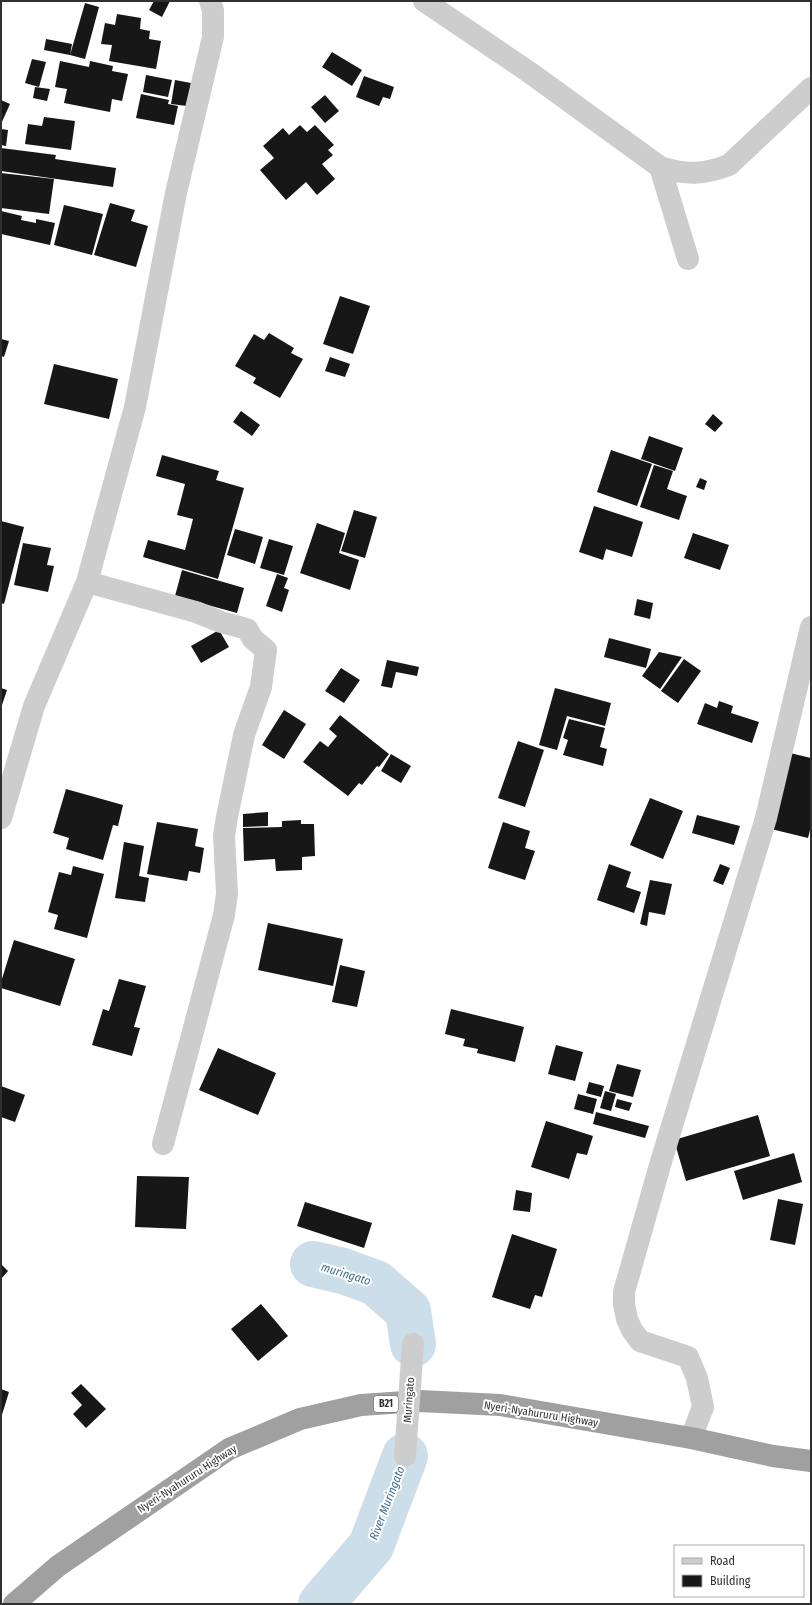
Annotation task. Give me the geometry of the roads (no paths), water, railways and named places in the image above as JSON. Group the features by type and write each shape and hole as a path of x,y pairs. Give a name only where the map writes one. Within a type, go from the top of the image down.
{"highway":[{"name":"Nyeri-Nyahururu Highway","path":"14,1604 58,1566 229,1449 300,1419 361,1405 420,1401 500,1405 691,1438 773,1456 811,1462"}],"street":[{"path":"1,818 34,706 87,582 135,407 176,193 213,37 213,10 210,1"},
{"path":"424,1 529,72 660,167 678,173 691,174 712,171 728,165 811,88"},
{"path":"660,167 688,259"},
{"path":"87,582 196,612 221,622 247,629 253,639 266,650 262,687 244,735 227,817 224,836 228,894 224,915 164,1144"},
{"path":"691,1438 703,1407 698,1378 688,1357 640,1341 632,1330 627,1319 624,1304 624,1292 660,1165 766,818 811,626"},
{"name":"Muringato","path":"405,1456 413,1344"}],"waterway":[{"name":"muringato","path":"313,1264 343,1271 376,1283 408,1311 413,1344"},
{"name":"River Muringato","path":"321,1604 371,1546 405,1456"}]}
